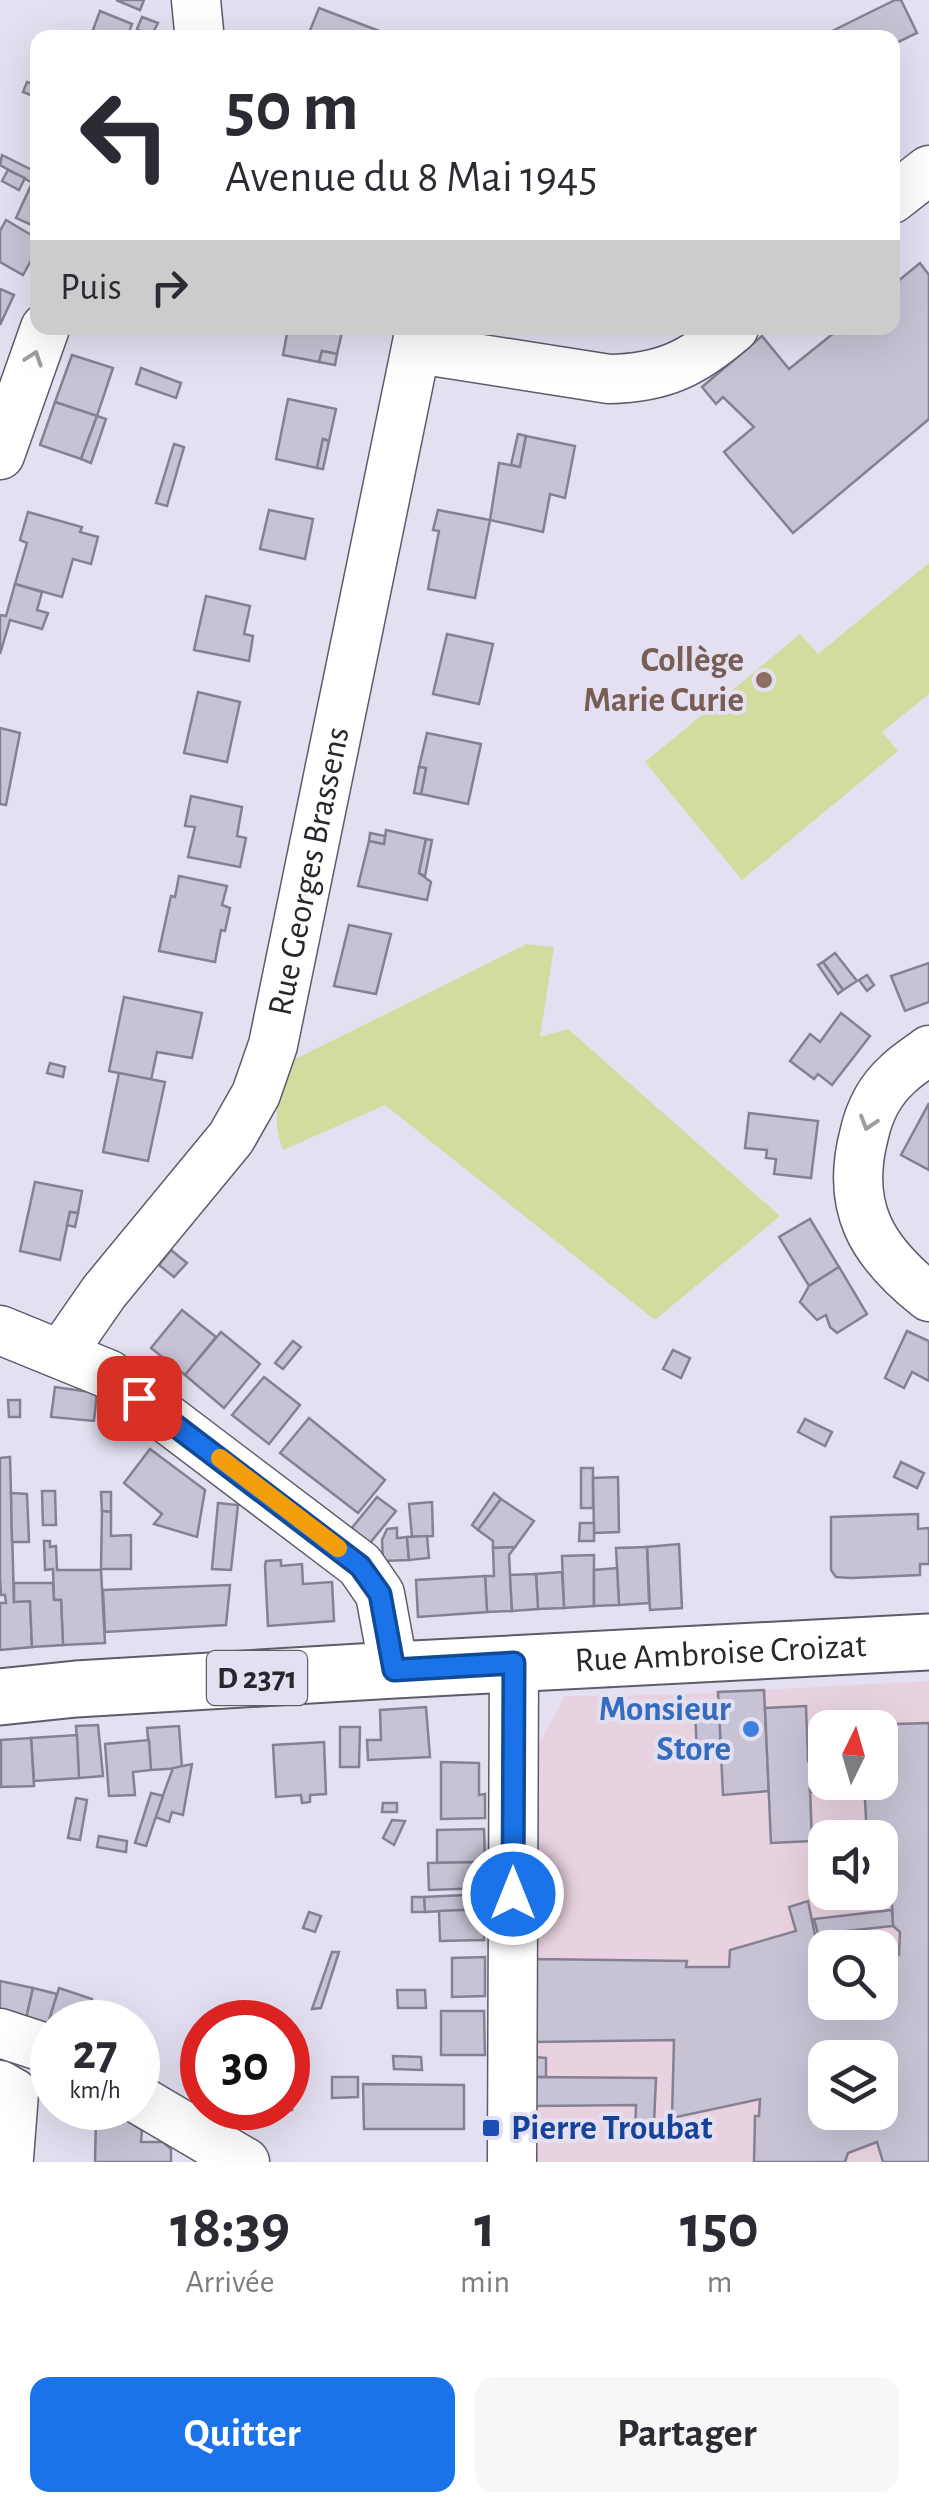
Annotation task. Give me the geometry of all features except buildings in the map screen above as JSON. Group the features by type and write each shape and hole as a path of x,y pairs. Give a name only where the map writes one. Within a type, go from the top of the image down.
{"main road":[{"name":"Rue Ambroise Croizat","path":"514,1663 929,1642"},
{"name":"D 2371","path":"0,1697 76,1688 514,1663"}],"street":[{"path":"900,193 929,170"},
{"path":"0,455 43,335"},
{"path":"419,338 609,379 635,379 656,376 702,355 726,335"},
{"name":"Rue Georges Brassens","path":"61,1354 104,1292 231,1138 256,1094 273,1045 419,338"},
{"path":"929,1050 896,1075 870,1110 859,1154 858,1198 873,1238 902,1276 929,1297"},
{"path":"0,1330 108,1374 360,1566 380,1594 394,1670"},
{"path":"512,2162 514,1663"},
{"path":"0,2032 30,2042"},
{"path":"0,2085 14,2093 9,2158 2,2162"},
{"path":"160,2112 245,2162"}],"shaded area":[{"path":"929,1681 929,2162 532,2162 528,1958 539,1744 565,1696 668,1695"}],"green space":[{"path":"929,563 929,694 882,732 898,751 742,880 645,762 800,634 818,654"},
{"path":"527,944 554,947 540,1037 568,1029 780,1216 655,1320 385,1105 283,1150 277,1115 293,1060"}],"slow traffic":[{"path":"220,1458 338,1548"}],"place":[{"name":"Collège Marie Curie","path":"764,680"},
{"name":"Monsieur Store","path":"751,1729"},
{"name":"Pierre Troubat","path":"491,2128"}],"route":[{"path":"139,1398 360,1566 380,1594 394,1670 514,1663 513,1894"}]}
